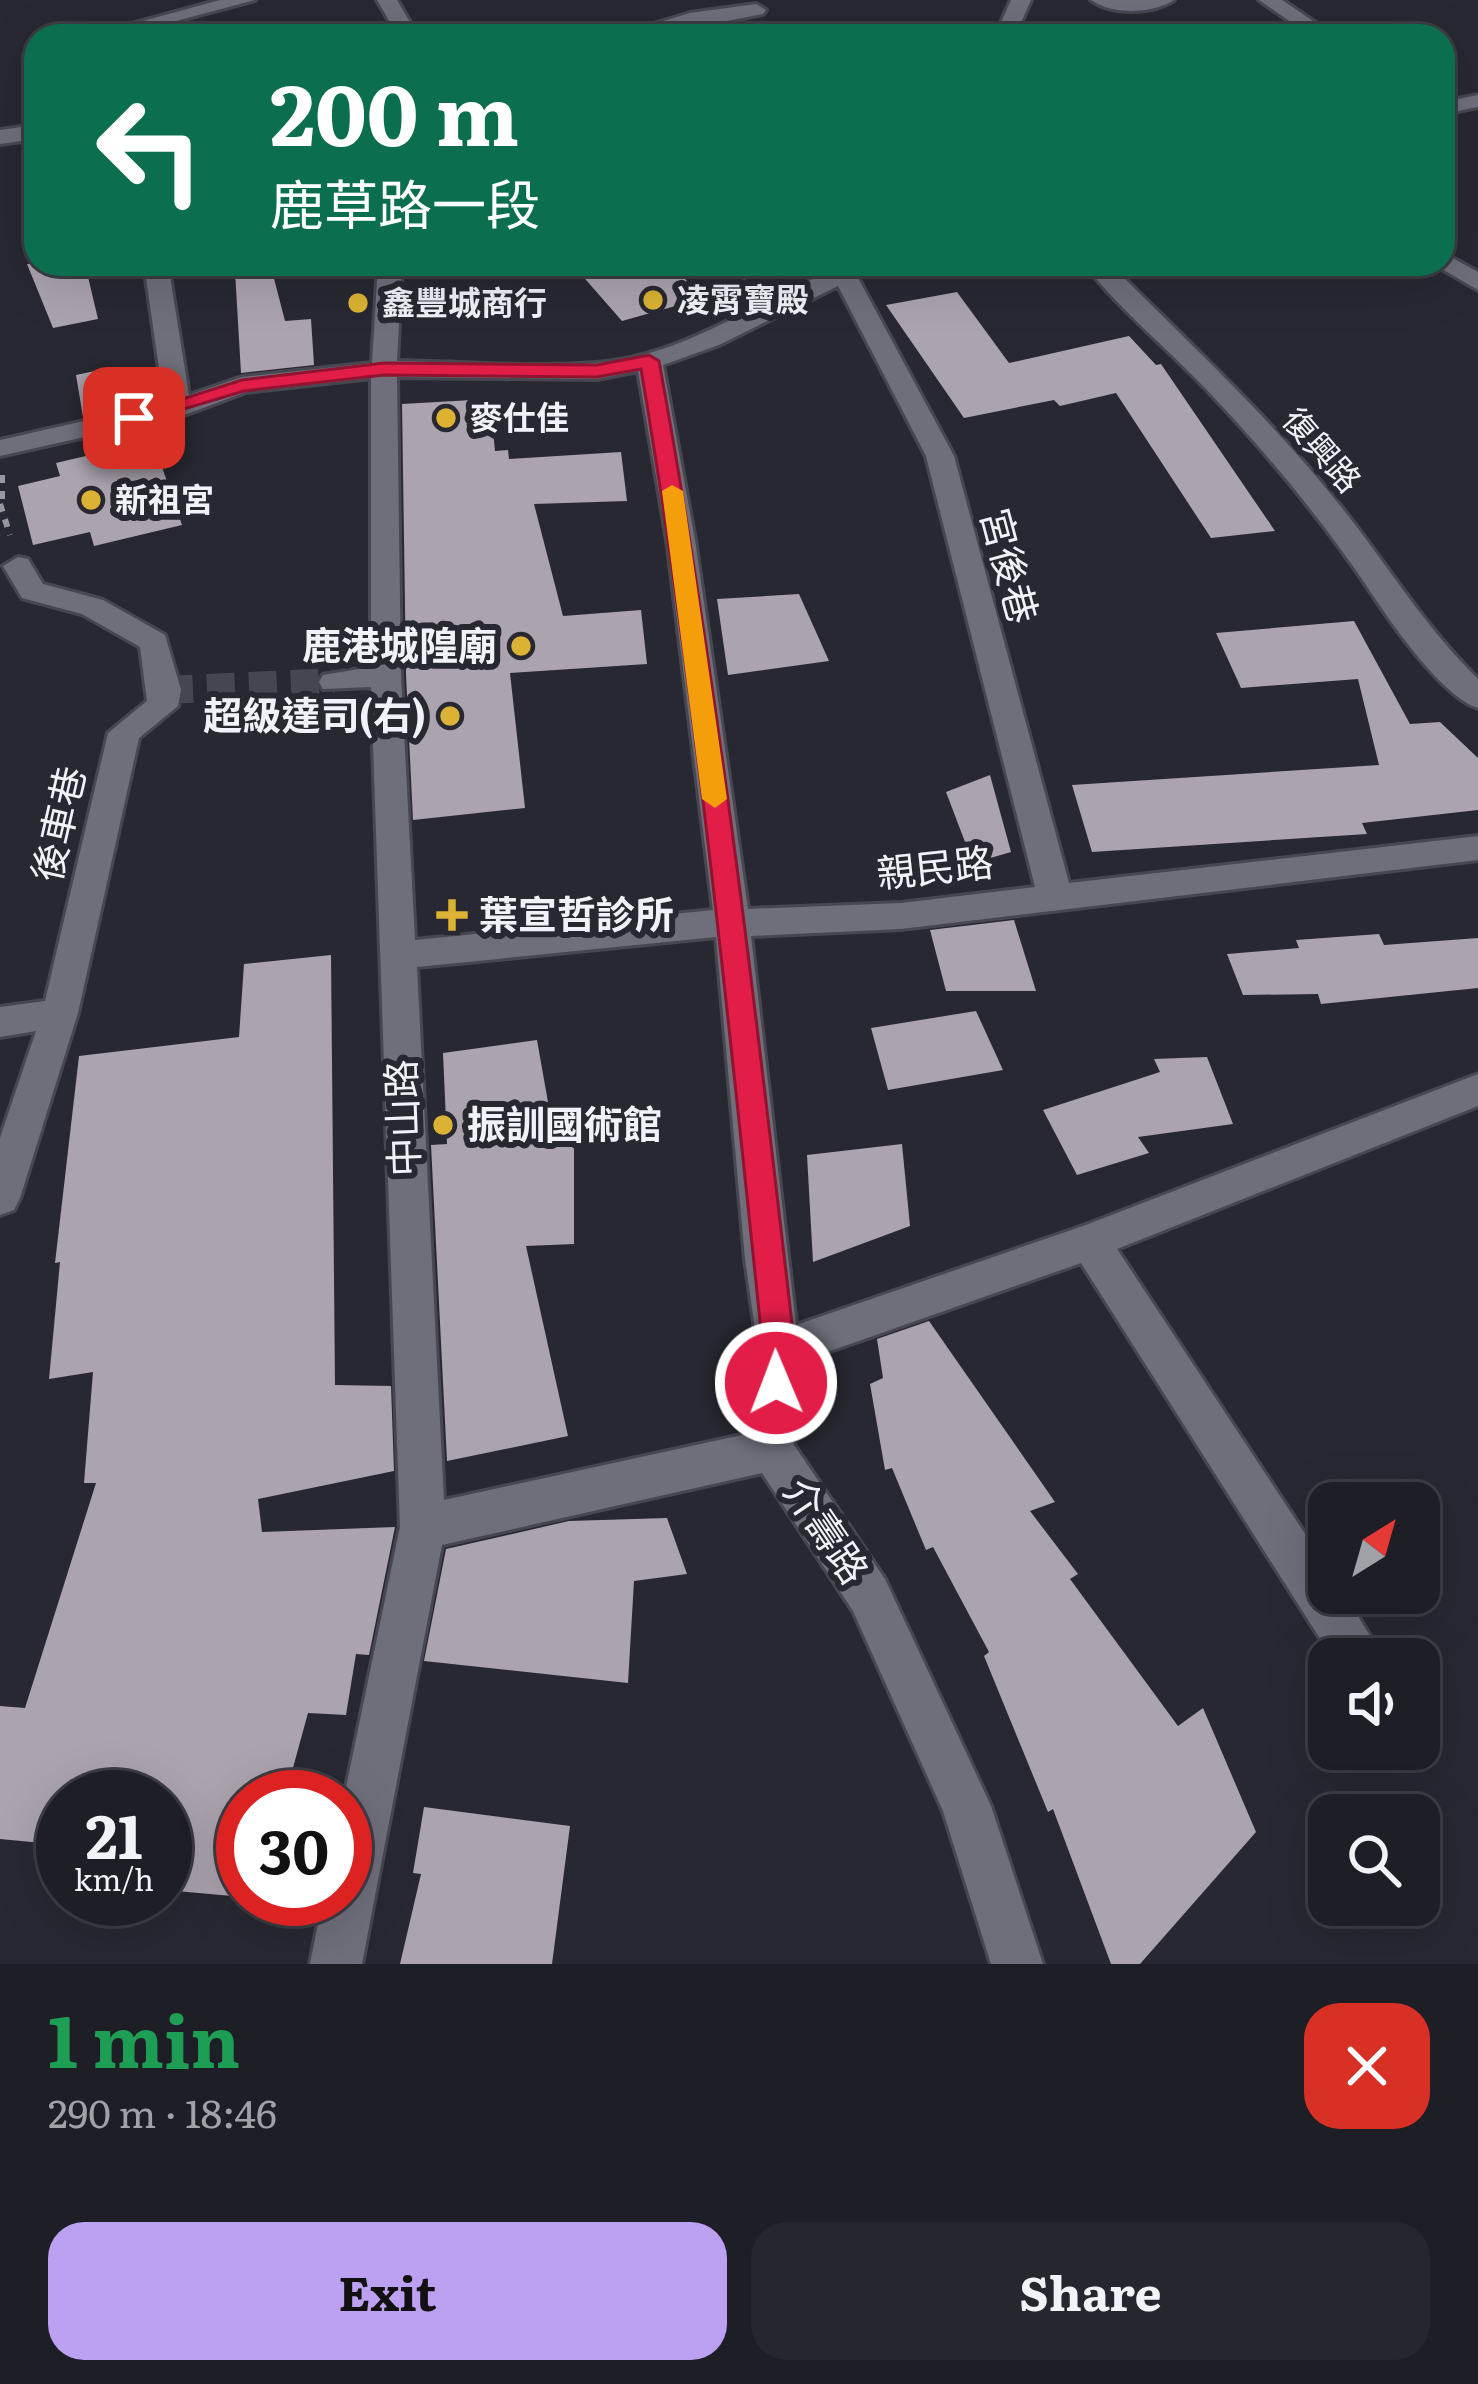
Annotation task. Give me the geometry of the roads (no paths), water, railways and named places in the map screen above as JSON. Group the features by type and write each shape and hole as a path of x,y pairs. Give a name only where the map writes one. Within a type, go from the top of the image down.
{"street":[{"path":"163,24 245,0"},
{"path":"1112,9 1164,0"},
{"path":"1269,0 1306,24"},
{"path":"688,24 757,11"},
{"path":"158,276 178,408"},
{"name":"中山路","path":"336,1964 423,1527 386,675 384,369 389,276"},
{"path":"725,276 760,313"},
{"path":"0,448 178,408 242,386 384,369 597,371 649,361 710,340 836,276"},
{"name":"宮後巷","path":"857,276 940,456 1055,896"},
{"name":"復興路","path":"1108,276 1217,385 1335,518 1408,622 1478,697"},
{"name":"介壽路","path":"649,361 681,540 732,923 779,1350 772,1450 869,1595 966,1805 1017,1964"},
{"name":"後車巷","path":"0,1198 60,1013 124,734 162,706 165,690 154,641 92,608 32,591 12,568"},
{"path":"334,682 386,675"},
{"name":"親民路","path":"400,956 732,923 901,916 1478,848"},
{"path":"0,1022 60,1013"},
{"path":"779,1350 1090,1242 1478,1090"},
{"path":"1090,1242 1346,1638"},
{"path":"423,1527 772,1450"}],"tunnel":[{"path":"165,690 334,682"}],"place":[{"name":"凌霄寶殿","path":"653,300"},
{"name":"鑫豐城商行","path":"358,303"},
{"name":"麥仕佳","path":"446,418"},
{"name":"新祖宮","path":"91,500"},
{"name":"鹿港城隍廟","path":"521,646"},
{"name":"超級達司(右)","path":"450,716"},
{"name":"葉宣哲診所","path":"452,915"},
{"name":"振訓國術館","path":"443,1125"}]}
